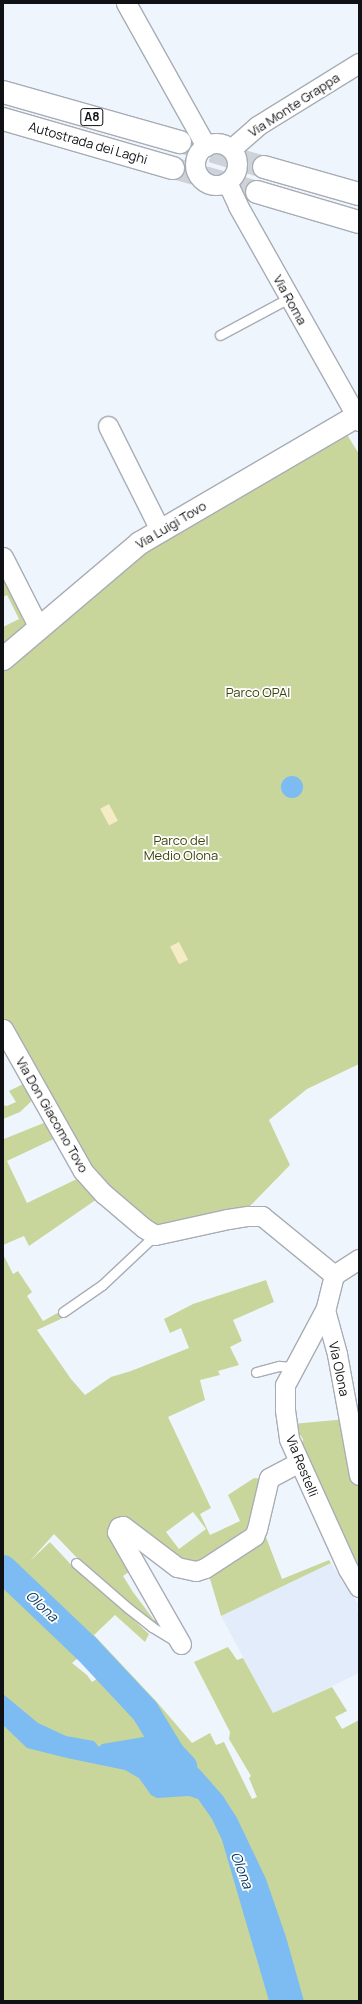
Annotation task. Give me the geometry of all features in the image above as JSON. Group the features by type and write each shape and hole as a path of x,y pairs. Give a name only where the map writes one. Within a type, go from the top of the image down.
{"main road":[{"name":"Autostrada dei Laghi","path":"3,92 180,142"},
{"name":"Autostrada dei Laghi","path":"3,119 173,168"},
{"path":"264,167 359,194"},
{"path":"257,192 359,222"},
{"name":"Via Luigi Tovo","path":"3,659 127,553 160,530 358,417"}],"street":[{"path":"126,3 206,146"},
{"name":"Via Monte Grappa","path":"231,149 257,126 359,63"},
{"path":"219,144 231,149 237,160 237,167 232,178 227,182 213,185 200,178 195,164 197,158 206,146 219,144"},
{"name":"Via Roma","path":"227,182 238,206 289,298 358,417"},
{"path":"108,426 160,530"},
{"path":"3,557 39,628"},
{"name":"Via Don Giacomo Tovo","path":"3,1029 83,1171 122,1212 155,1235"},
{"path":"155,1235 228,1219 248,1216 262,1216 334,1275 359,1259"},
{"name":"Via Restelli","path":"334,1275 324,1310 285,1385 285,1410 289,1439 337,1546 359,1587"},
{"name":"Via Olona","path":"324,1310 337,1354 359,1474"},
{"path":"181,1644 117,1532 118,1526 123,1526 177,1567 196,1570 205,1568 254,1536 269,1478 299,1462"},
{"path":"337,1546 359,1573"}],"lane":[{"path":"220,335 289,298"},
{"path":"63,1312 102,1285 155,1235"},
{"path":"256,1372 279,1366 294,1367"},
{"path":"76,1563 152,1627 181,1644"}],"shaded area":[{"path":"331,1563 359,1605 357,1610 359,1614 359,1673 273,1713 221,1616"}],"green space":[{"name":"Parco del Medio Olona","path":"346,433 359,454 359,1064 307,1089 269,1120 290,1165 252,1204 243,1211 155,1235 104,1194 3,1029 3,668 137,557"},
{"path":"3,567 31,621 3,647 3,627 19,619 7,595 3,597"},
{"path":"27,1082 38,1095 20,1112 3,1119 3,1105 7,1106 16,1102 9,1091"},
{"path":"51,1120 60,1136 7,1161 27,1203 81,1177 100,1197 29,1246 24,1236 3,1245 3,1137 4,1139"},
{"path":"3,1254 13,1274 18,1271 32,1292 27,1296 43,1321 61,1311 65,1317 37,1330 71,1379 85,1395 111,1377 131,1371 189,1348 181,1328 170,1333 164,1319 193,1304 266,1280 274,1302 233,1320 242,1341 230,1347 239,1365 218,1371 220,1375 200,1380 205,1400 168,1417 211,1508 200,1514 210,1535 240,1521 228,1495 254,1478 263,1479 252,1526 198,1563 182,1562 138,1529 135,1568 123,1576 154,1620 161,1617 161,1627 157,1627 106,1588 54,1534 30,1561 50,1542 76,1570 100,1589 149,1634 145,1642 115,1615 94,1635 156,1701 192,1743 210,1733 216,1745 224,1742 252,1799 257,1797 249,1778 251,1776 229,1739 230,1732 194,1662 228,1647 237,1660 243,1658 273,1713 332,1687 347,1711 335,1717 342,1729 359,1720 359,2001 3,2001","holes":["193,1512 206,1529 179,1549 166,1532","78,1658 98,1678 92,1682 87,1675 72,1663"]},
{"path":"347,1419 359,1493 359,1568 354,1564 298,1451 302,1445 303,1439 292,1424"},
{"path":"261,1524 282,1579 329,1560 331,1563 221,1616 208,1572"}],"sand":[{"path":"109,804 118,821 109,825 100,809"},
{"path":"179,942 188,960 179,964 170,947"}],"water":[{"path":"292,776 300,779 303,787 300,795 292,798 284,795 281,787 284,779"},
{"path":"3,1694 38,1723 66,1736 94,1741 99,1747 102,1744 144,1737 167,1737 201,1771 223,1796 237,1818 266,1879 286,1937 304,2001 269,2001 222,1840 212,1819 198,1799 189,1796 157,1798 151,1795 139,1778 125,1770 27,1748 3,1725"}],"waterway":[{"name":"Olona","path":"3,1569 87,1649 145,1711 171,1754 183,1767"}],"tunnel":[{"path":"180,142 264,167"},
{"path":"173,168 257,192"}],"park label":[{"name":"Parco OPAI","path":"258,692"}]}
